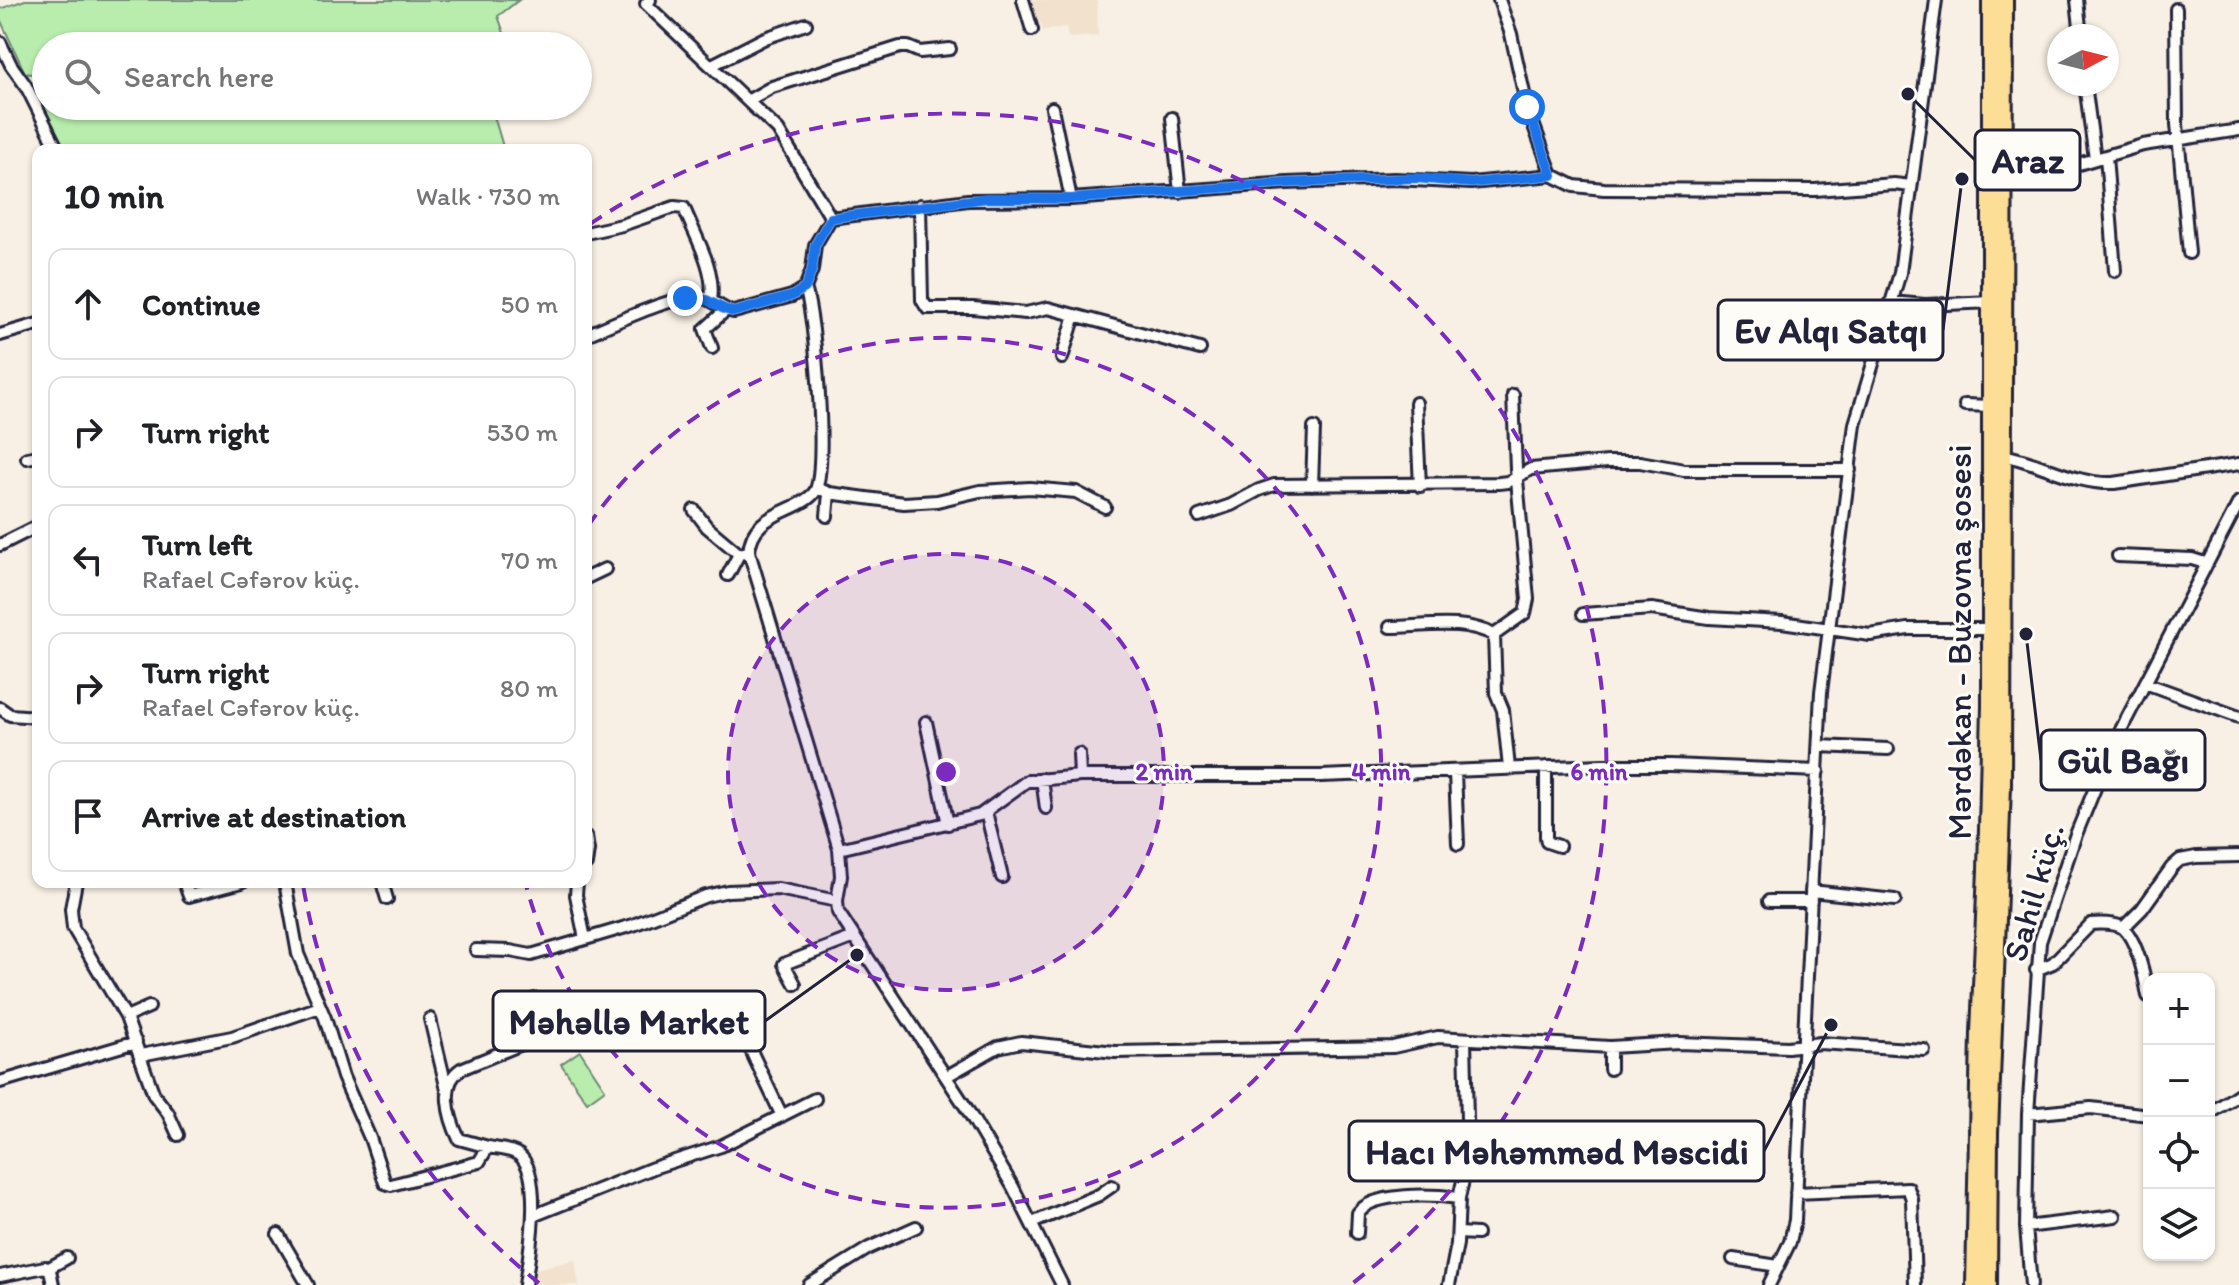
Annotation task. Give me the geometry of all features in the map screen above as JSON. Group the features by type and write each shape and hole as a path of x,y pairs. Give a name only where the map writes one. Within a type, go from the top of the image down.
{"main road":[{"name":"Mərdəkan - Buzovna şosesi","path":"1975,1285 1980,1033 1990,785 1991,0"},
{"name":"Mərdəkan - Buzovna şosesi","path":"1988,1285 1990,1104 2002,786 2004,0"}],"street":[{"path":"650,0 646,4 749,100 786,141 831,218"},
{"path":"1023,0 1032,30"},
{"path":"1499,0 1511,34 1527,107 1552,175"},
{"path":"1769,1285 1793,1230 1827,629 1858,410 1903,253 1936,0"},
{"path":"2077,0 2080,24"},
{"path":"2176,9 2179,138 2189,253"},
{"path":"712,65 765,38 806,24"},
{"path":"0,42 32,98"},
{"path":"749,100 772,87 900,47 920,52 950,49"},
{"path":"0,69 11,65"},
{"path":"2087,96 2100,158 2115,271"},
{"path":"1052,108 1071,199"},
{"path":"1172,118 1180,192"},
{"path":"43,120 55,144"},
{"path":"2003,176 2058,170 2179,138 2239,130"},
{"path":"831,218 988,198 1071,199 1303,182 1416,178 1471,183 1552,175 1574,186 1604,189 1815,190 1894,184 1911,186"},
{"path":"920,205 922,300 927,308 1026,313 1048,308 1200,349"},
{"path":"592,232 674,207 684,208 706,262 711,300"},
{"path":"728,575 754,535 769,519 808,498 817,488 820,469 819,405 813,317 805,288 812,270 815,245 831,218"},
{"path":"592,333 685,298 702,297 726,310 748,310 792,296 805,288"},
{"path":"1891,302 1910,305 1992,302"},
{"path":"712,348 705,329 726,310"},
{"path":"1062,358 1075,315"},
{"path":"0,335 32,326"},
{"path":"1494,635 1525,613 1528,599 1513,395"},
{"path":"1416,403 1420,486"},
{"path":"1965,405 1991,406"},
{"path":"1312,485 1314,428"},
{"path":"2002,455 2042,464 2075,479 2094,483 2114,483 2239,464"},
{"path":"1199,516 1231,505 1267,486 1499,483 1518,478 1531,469 1608,462 1640,462 1684,470 1850,470"},
{"path":"817,488 829,493 904,503 937,501 980,491 1030,488 1076,492 1105,507"},
{"path":"827,516 829,493"},
{"name":"Sahil küç.","path":"2031,1285 2026,1227 2028,1114 2040,942 2080,824 2111,749 2239,502"},
{"path":"694,510 707,527 744,553 839,849 841,876 838,912 947,1076 1032,1223 1062,1285"},
{"path":"0,545 32,529"},
{"path":"2118,556 2179,558 2205,563"},
{"path":"592,575 605,569"},
{"path":"1583,614 1652,609 1709,618 1782,622 1870,635 1908,629 1990,629"},
{"path":"1390,627 1463,625 1494,635"},
{"path":"1494,635 1496,693 1503,710 1509,768"},
{"path":"2145,683 2239,717"},
{"path":"0,708 10,715 32,717"},
{"path":"926,722 948,824"},
{"path":"1819,746 1888,749"},
{"path":"1079,754 1080,776"},
{"path":"839,849 986,812 1021,785 1042,779 1080,776 1321,776 1671,765 1818,771"},
{"path":"1546,767 1546,837 1547,842 1559,846"},
{"path":"1455,773 1458,844"},
{"path":"1042,779 1046,808"},
{"path":"986,812 1002,877"},
{"path":"2123,928 2180,860 2239,856"},
{"path":"75,888 71,909 73,928 126,1017 154,1095 168,1113 178,1135"},
{"path":"186,888 189,896 219,888"},
{"path":"286,888 296,946 385,1183 391,1185 479,1162 488,1147"},
{"path":"384,888 387,899"},
{"path":"577,888 585,939"},
{"path":"476,950 531,955 633,925 706,896 728,891 778,889 837,901"},
{"path":"1769,901 1811,896 1895,900"},
{"path":"2036,970 2053,963 2091,924 2123,928"},
{"path":"2123,928 2143,974"},
{"path":"795,984 784,964 854,937"},
{"path":"447,1090 452,1076 461,1069 534,1039 537,1031 535,999"},
{"path":"126,1017 149,1007"},
{"path":"141,1055 159,1054 242,1034 320,1007"},
{"path":"430,1019 459,1139 516,1153 521,1157 533,1193 535,1215 525,1285"},
{"path":"697,1034 742,1024 782,1116"},
{"path":"947,1076 998,1047 1021,1042 1115,1052 1393,1047 1432,1038 1562,1042 1610,1047 1679,1043 1782,1047 1820,1043 1924,1050"},
{"path":"1449,1285 1458,1233 1459,1198 1468,1159 1465,1040"},
{"path":"0,1082 136,1042"},
{"path":"1610,1047 1610,1069"},
{"path":"2215,1110 2239,1094"},
{"path":"535,1215 653,1168 721,1146 815,1099"},
{"path":"2028,1114 2091,1108 2143,1114"},
{"path":"1032,1223 1099,1195 1112,1186"},
{"path":"1796,1193 1908,1188 1912,1199 1915,1285"},
{"path":"1357,1233 1358,1213 1369,1203 1408,1196 1459,1198"},
{"path":"2026,1227 2115,1216"},
{"path":"809,1285 869,1248 916,1227"},
{"path":"1458,1233 1477,1234"},
{"path":"278,1234 308,1285"},
{"path":"0,1276 49,1268 67,1258"},
{"path":"1733,1259 1778,1266"},
{"path":"49,1268 53,1285"}],"shaded area":[{"path":"1028,0 1097,0 1098,36 1068,38 1066,27 1043,31 1041,24 1033,20"},
{"path":"575,1260 579,1285 530,1285 531,1270"}],"green space":[{"path":"25,0 519,0 498,16 504,32 32,32 32,74 25,73 0,19 0,9"},
{"path":"48,120 495,120 502,144 60,144"},
{"path":"580,1051 605,1089 587,1102 561,1064"}],"place":[{"name":"Araz","path":"1908,94"},
{"name":"Ev Alqı Satqı","path":"1962,179"},
{"name":"Gül Bağı","path":"2026,634"},
{"name":"Məhəllə Market","path":"857,955"},
{"name":"Hacı Məhəmməd Məscidi","path":"1831,1025"}],"route":[{"path":"685,298 705,298 734,312 792,296 805,288 809,281 815,245 831,218 920,205 988,198 1071,199 1287,183 1416,178 1471,183 1552,175 1527,107"}]}
